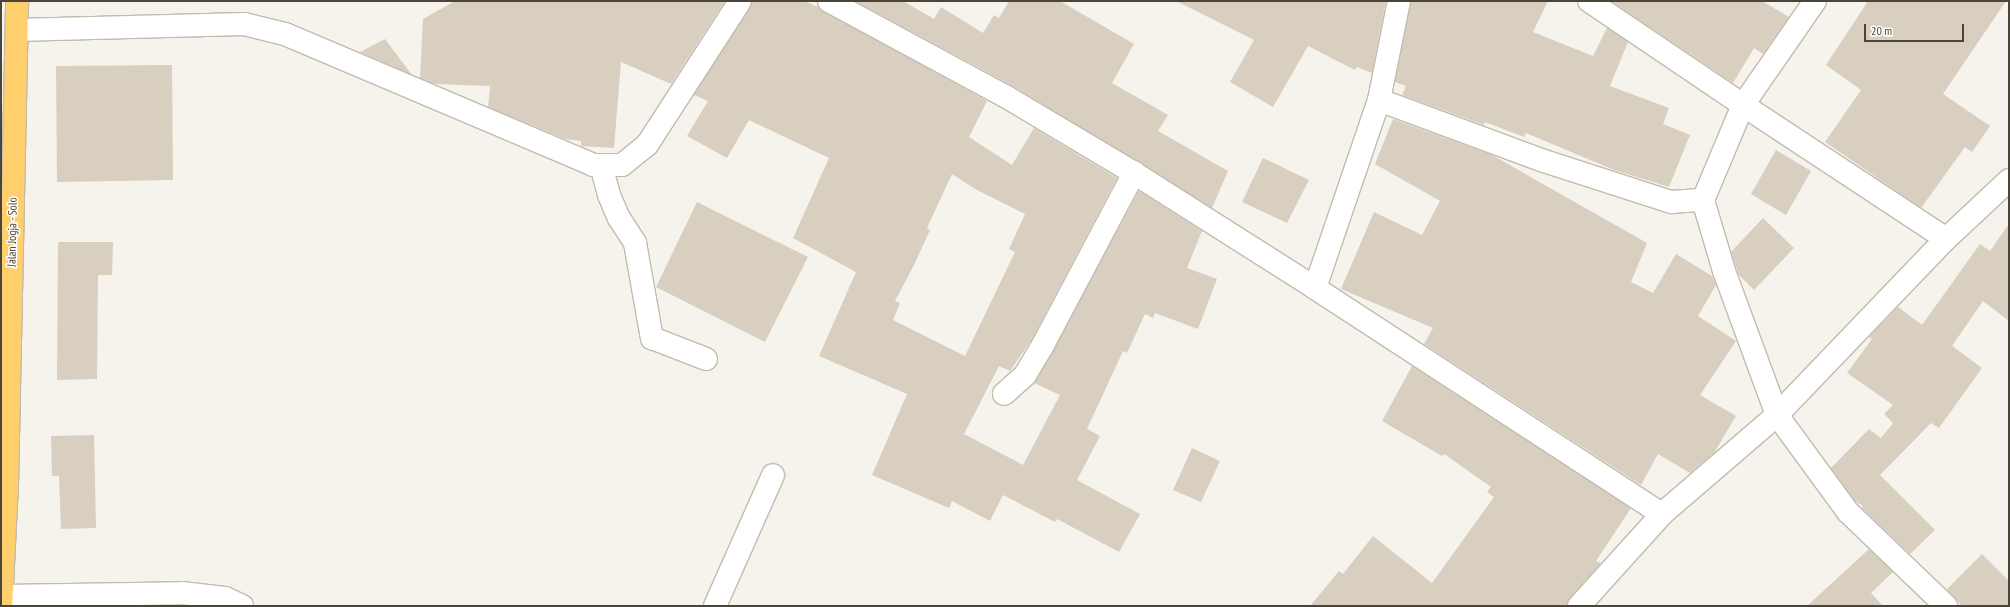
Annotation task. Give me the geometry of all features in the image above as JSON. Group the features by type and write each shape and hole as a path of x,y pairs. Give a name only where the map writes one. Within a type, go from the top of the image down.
{"highway":[{"name":"Jalan Jogja - Solo","path":"2,606 1,596 7,485 17,1"}],"street":[{"path":"17,30 244,24 285,34 593,165 622,165 647,145 740,1"},
{"path":"829,1 1005,96 1134,173 1315,288 1662,514"},
{"path":"1315,288 1379,100 1399,1"},
{"path":"1589,1 1946,239"},
{"path":"1815,1 1743,105 1704,200 1724,272 1777,415 1848,512 1946,606"},
{"path":"1379,100 1541,160 1671,202 1704,200"},
{"path":"601,165 609,195 619,218 635,243 652,338 706,359"},
{"path":"1004,394 1025,375 1043,345 1134,173"},
{"path":"1579,606 1662,514 1777,415 1946,239 2009,180"},
{"path":"715,606 773,475"},
{"path":"1,596 182,593 226,598 242,606"}],"building":[{"path":"455,1 725,1 671,84 621,62 614,148 581,146 581,141 565,139 488,107 490,86 434,84 420,78 423,19"},
{"path":"752,1 804,1 818,7 987,101 969,137 1012,165 1034,128 1117,178 1032,339 1010,371 999,366 964,434 1023,465 1060,395 1034,383 1139,191 1202,231 1187,268 1217,279 1198,329 1155,313 1153,318 1145,314 1127,353 1123,351 1087,429 1100,436 1077,480 1140,514 1119,552 1057,519 1055,522 1003,495 990,521 952,501 949,508 872,475 907,394 819,356 856,272 793,238 829,158 749,120 727,158 687,136 708,101 694,95","holes":["952,174 975,189 1025,214 1009,249 1015,252 965,356 893,320 900,303 895,301 930,230 927,228"]},
{"path":"855,1 903,1 934,19 941,7 983,33 994,15 999,18 1009,1 1060,1 1134,44 1112,83 1168,115 1158,131 1228,171 1212,208 1011,85"},
{"path":"1176,1 1386,1 1372,73 1357,67 1355,70 1308,46 1273,107 1230,82 1254,40"},
{"path":"1411,1 1548,1 1533,32 1593,56 1607,28 1628,42 1610,86 1669,108 1663,124 1690,135 1669,187 1614,170 1526,133 1524,137 1485,122 1484,125 1402,95 1406,86 1395,82"},
{"path":"1611,1 1762,1 1789,17 1763,54 1754,48 1733,83"},
{"path":"1868,1 2006,1 1943,94 1990,126 1972,152 1965,147 1921,208 1825,142 1861,90 1826,65"},
{"path":"385,39 412,75 360,52"},
{"path":"172,65 173,180 57,182 56,66"},
{"path":"1393,119 1492,155 1647,243 1631,282 1653,293 1676,254 1712,276 1716,285 1698,316 1736,341 1700,395 1736,416 1714,453 1690,473 1658,454 1641,485 1424,344 1433,328 1341,289 1374,212 1422,235 1440,201 1375,164"},
{"path":"1776,150 1811,171 1786,215 1751,194"},
{"path":"1263,158 1309,180 1287,223 1242,202"},
{"path":"697,202 808,257 765,342 656,287"},
{"path":"1763,218 1794,248 1754,290 1739,275 1731,252"},
{"path":"2009,224 2009,321 1983,301 1952,346 1982,368 1939,428 1931,423 1880,475 1935,530 1910,554 1862,508 1863,506 1855,501 1831,468 1869,429 1881,438 1893,423 1884,414 1893,405 1847,373 1872,339 1869,337 1898,307 1922,325 1980,244 1990,251"},
{"path":"58,242 113,242 112,275 98,275 97,379 57,380"},
{"path":"1412,366 1631,508 1596,561 1601,563 1570,598 1567,606 1310,606 1339,571 1343,574 1373,536 1432,583 1494,497 1487,492 1491,487 1444,454 1442,456 1382,421"},
{"path":"94,435 96,528 61,529 59,476 52,476 51,436"},
{"path":"1192,448 1220,461 1201,502 1173,490"},
{"path":"1869,549 1893,572 1871,593 1883,606 1807,606"},
{"path":"1982,554 2009,581 2009,606 1962,606 1947,589"}]}
